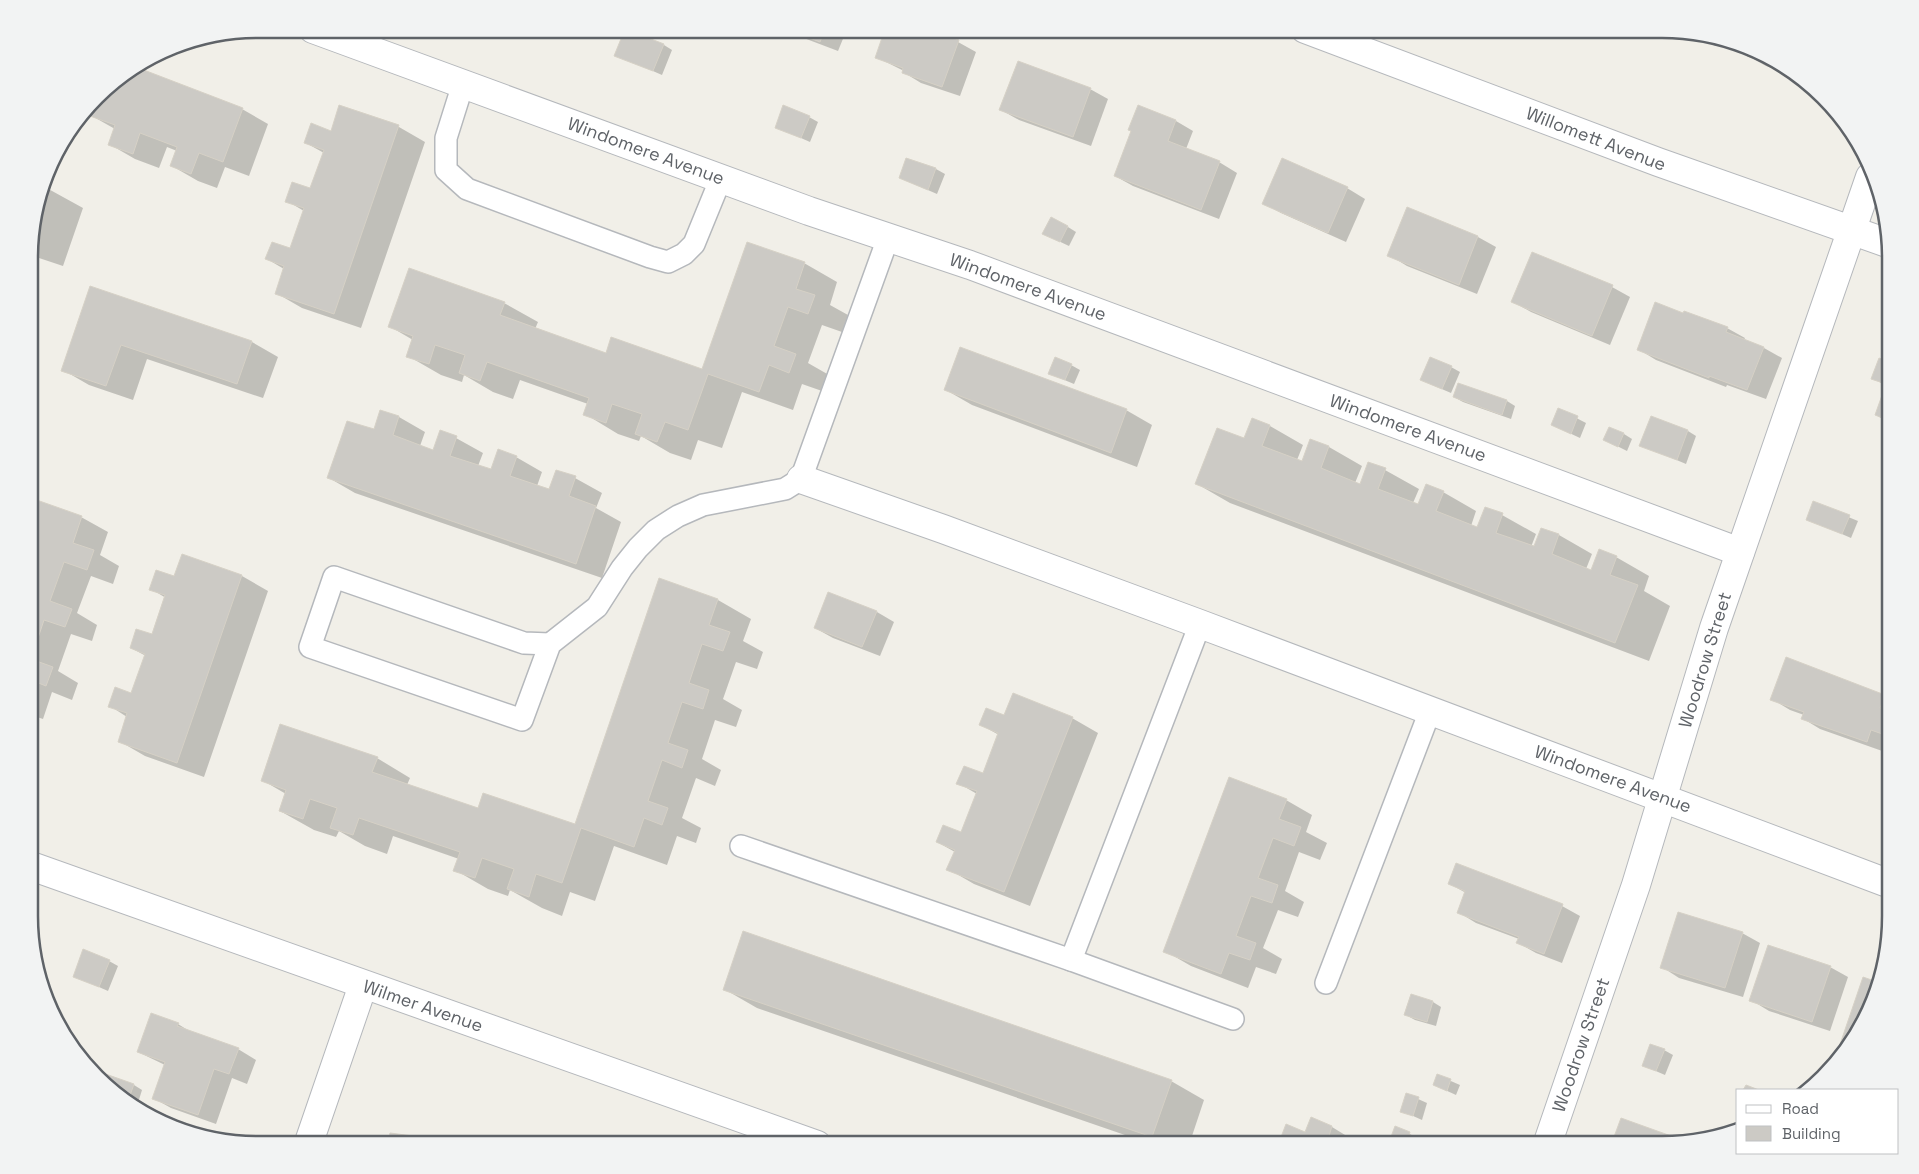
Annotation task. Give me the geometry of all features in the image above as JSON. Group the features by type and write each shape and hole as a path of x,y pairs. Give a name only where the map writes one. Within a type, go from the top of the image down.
{"street":[{"name":"Windomere Avenue","path":"338,38 721,178 979,269 1740,552"},
{"name":"Willomett Avenue","path":"1329,38 1658,162 1881,241"},
{"name":"Woodrow Street","path":"1549,1136 1636,885 1714,628 1868,182"},
{"name":"Windomere Avenue","path":"800,479 943,529 1200,624 1882,881"},
{"name":"Wilmer Avenue","path":"38,869 791,1136"},
{"path":"311,1136 363,985"}],"lane":[{"path":"463,84 446,138 446,170 467,189 650,257 668,262 684,254 694,244 721,178"},
{"path":"550,644 524,644 334,577 310,647 522,720 550,644 597,607 622,568 638,548 664,525 678,516 703,505 730,498 785,489 800,479 888,238"},
{"path":"1071,960 1200,624"},
{"path":"1326,983 1430,711"},
{"path":"741,846 1071,960 1233,1019"}],"building":[{"path":"621,38 648,38 664,44 653,71 614,56"},
{"path":"810,38 822,38 820,42"},
{"path":"882,38 953,38 959,40 942,87 902,73 903,68 875,58"},
{"path":"1018,61 1091,88 1073,137 999,110"},
{"path":"143,70 243,108 223,162 199,153 191,174 170,166 177,147 140,133 133,154 108,145 115,125 90,116 112,92"},
{"path":"339,105 399,125 334,314 275,294 284,266 265,259 272,242 290,248 304,208 285,202 292,182 310,188 324,150 304,143 311,123 331,131"},
{"path":"783,105 810,116 801,138 775,128"},
{"path":"1138,105 1176,120 1168,141 1220,161 1201,210 1114,176 1131,131 1128,130"},
{"path":"906,158 936,168 928,190 899,178"},
{"path":"1282,158 1348,187 1328,233 1262,204"},
{"path":"1407,207 1478,236 1459,285 1387,256"},
{"path":"1051,217 1068,226 1060,242 1042,234"},
{"path":"747,242 805,262 796,289 815,295 808,314 788,307 774,346 796,354 789,373 769,365 759,392 708,374 688,430 665,422 657,442 635,434 642,414 612,404 606,423 583,415 589,398 487,362 480,381 459,373 465,355 435,345 429,364 406,357 413,336 388,327 409,268 505,302 500,315 606,353 611,337 702,369"},
{"path":"1532,252 1613,285 1592,336 1511,302"},
{"path":"90,286 252,341 237,384 121,345 106,386 61,371"},
{"path":"1655,302 1728,327 1726,332 1764,347 1747,390 1709,376 1709,378 1637,350"},
{"path":"960,347 1127,409 1111,453 944,390"},
{"path":"1055,357 1072,364 1065,380 1048,374"},
{"path":"1430,357 1452,366 1442,389 1420,380"},
{"path":"1879,358 1882,359 1882,383 1871,379"},
{"path":"1458,383 1507,400 1502,415 1453,397"},
{"path":"1882,395 1882,418 1875,415"},
{"path":"1558,408 1578,416 1571,434 1551,425"},
{"path":"380,410 399,416 393,435 433,450 440,430 457,436 450,456 491,469 498,449 517,456 510,476 549,489 556,470 576,476 569,496 596,506 576,564 327,478 347,421 374,429"},
{"path":"1651,416 1688,430 1677,460 1639,446"},
{"path":"1252,418 1270,425 1262,446 1302,461 1310,439 1329,446 1321,468 1360,484 1368,462 1386,468 1378,489 1418,504 1426,484 1444,491 1436,511 1477,527 1485,507 1503,513 1496,533 1534,546 1541,528 1559,534 1552,554 1591,570 1599,549 1617,556 1610,575 1638,585 1615,643 1195,484 1217,428 1244,438"},
{"path":"1609,427 1624,433 1618,447 1603,440"},
{"path":"38,500 82,516 73,543 94,550 87,570 64,562 50,601 72,609 65,627 44,620 38,638"},
{"path":"1813,501 1850,515 1842,534 1806,520"},
{"path":"182,554 242,575 177,763 118,742 127,713 108,707 115,687 131,693 145,654 130,648 136,629 152,634 165,595 149,590 156,570 174,576"},
{"path":"659,578 718,599 709,625 730,632 723,651 702,644 689,683 709,690 703,709 682,702 668,743 688,750 682,768 662,760 648,801 668,808 662,825 644,818 634,847 581,828 562,883 536,874 529,897 507,889 514,869 482,858 475,878 453,871 460,852 359,818 353,835 330,828 337,808 310,799 303,819 279,811 286,790 261,781 280,724 378,757 372,772 478,808 483,793 575,824"},
{"path":"828,592 877,611 862,647 814,628"},
{"path":"1786,657 1882,694 1880,708 1882,709 1882,734 1871,730 1867,742 1801,719 1804,712 1770,700"},
{"path":"38,662 53,667 46,686 38,683"},
{"path":"1013,693 1073,717 1004,892 946,870 955,850 936,842 943,825 961,832 977,791 956,784 964,766 983,773 998,733 979,725 986,708 1004,715"},
{"path":"1229,777 1287,799 1279,819 1301,827 1294,846 1273,838 1258,878 1278,885 1272,903 1251,896 1236,936 1256,943 1250,960 1229,953 1221,974 1163,952"},
{"path":"1456,863 1563,904 1544,954 1516,943 1519,937 1457,913 1465,891 1448,884"},
{"path":"1678,912 1743,932 1725,988 1660,968"},
{"path":"743,931 1172,1080 1152,1136 1149,1136 723,990"},
{"path":"1768,945 1831,966 1812,1022 1749,1001"},
{"path":"83,949 110,960 99,987 73,977"},
{"path":"1863,977 1872,980 1859,1014 1840,1046"},
{"path":"1411,994 1433,1001 1427,1022 1404,1015"},
{"path":"151,1013 179,1023 177,1026 239,1048 229,1074 214,1069 198,1115 152,1099 165,1062 137,1052"},
{"path":"1650,1044 1665,1049 1656,1071 1642,1066"},
{"path":"103,1073 134,1084 130,1096"},
{"path":"1437,1074 1451,1079 1447,1091 1433,1085"},
{"path":"1746,1085 1756,1089 1744,1089"},
{"path":"1406,1093 1419,1097 1413,1116 1400,1112"},
{"path":"1311,1117 1332,1126 1329,1136 1281,1136 1286,1124 1305,1132"},
{"path":"1621,1118 1671,1136 1662,1136 1614,1136"},
{"path":"1395,1126 1410,1132 1409,1136 1391,1136"},
{"path":"390,1133 413,1136 390,1136"}]}
